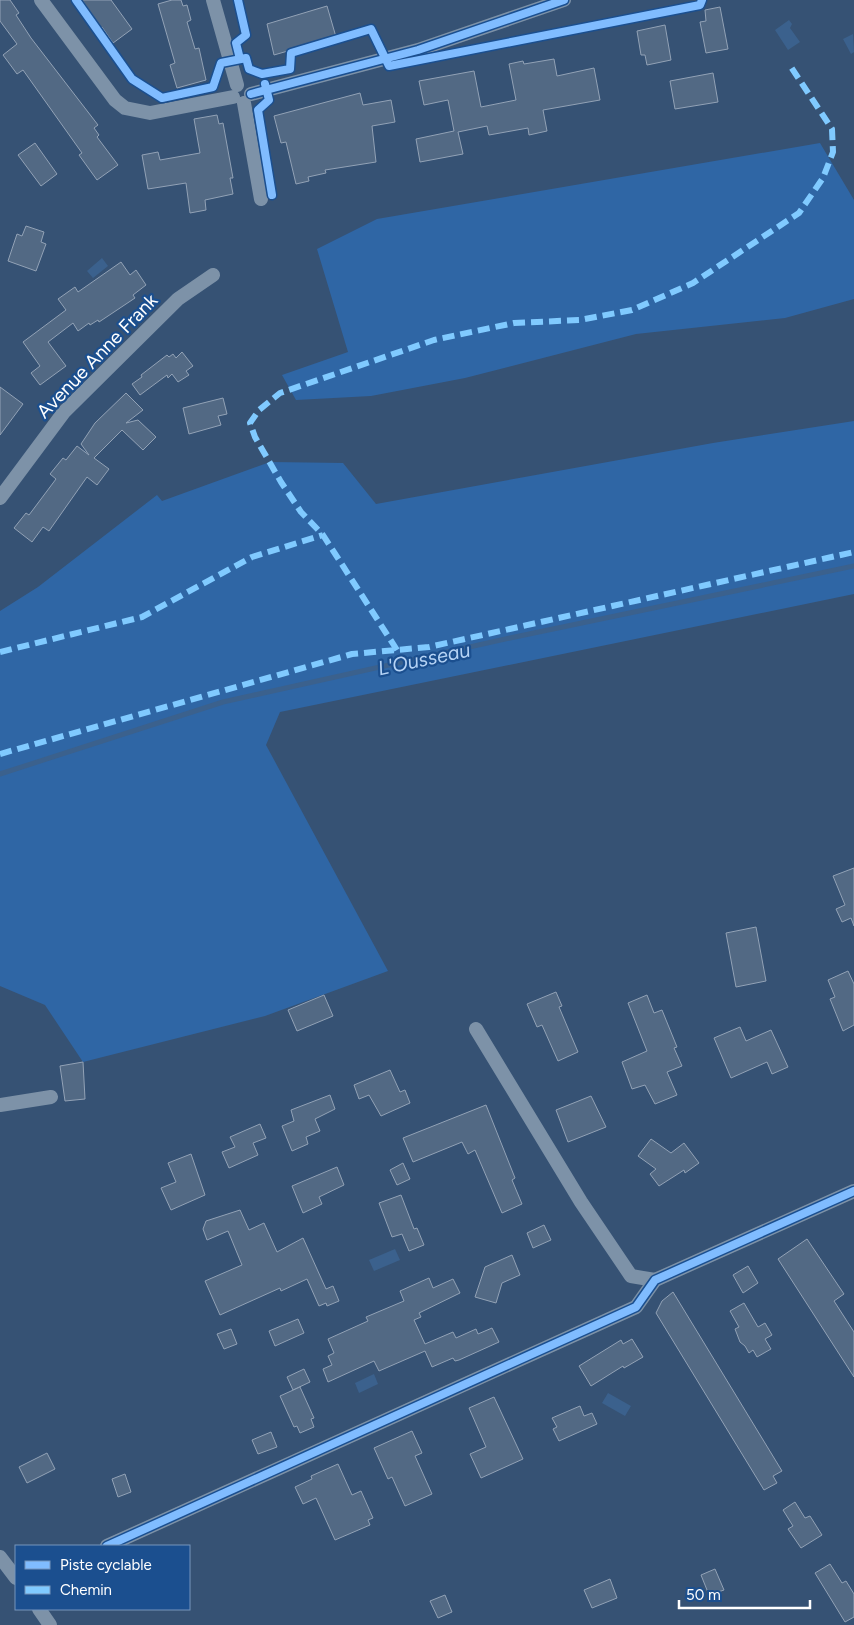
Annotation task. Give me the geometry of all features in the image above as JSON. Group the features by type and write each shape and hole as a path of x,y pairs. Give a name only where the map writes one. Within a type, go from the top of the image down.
{"street":[{"path":"41,0 115,100 125,108 150,113 242,95 418,50 564,0"},
{"path":"213,0 242,95 261,199"},
{"name":"Avenue Anne Frank","path":"0,498 64,412 178,299 213,275"},
{"path":"476,1029 581,1202 631,1276 655,1280"},
{"path":"0,1105 51,1097"},
{"path":"109,1545 636,1307 655,1280 854,1191"},
{"path":"0,1557 15,1577"}],"shaded area":[{"path":"789,20 792,24 790,28 800,42 788,50 775,30"},
{"path":"853,34 854,52 851,54 843,39"},
{"path":"820,143 854,200 854,299 785,318 636,334 465,378 371,396 296,400 282,375 348,352 317,249 377,219"},
{"path":"102,258 108,266 93,278 87,271"},
{"path":"854,421 854,594 280,712 266,745 388,971 265,1016 83,1062 45,1005 0,986 0,611 38,587 157,495 162,501 270,462 343,463 376,504 713,443"},
{"path":"395,1249 400,1260 374,1271 369,1260"},
{"path":"374,1374 378,1384 359,1393 355,1383"},
{"path":"608,1393 631,1406 625,1416 602,1403"}],"building":[{"path":"0,0 10,0 19,13 16,15 31,38 98,125 94,128 99,135 97,137 118,165 97,180 79,155 82,153 23,70 17,74 3,55 17,44 0,21"},
{"path":"82,0 111,0 132,29 113,43 102,27 98,30 90,18 93,16"},
{"path":"172,0 181,0 183,6 187,5 191,20 187,22 195,49 199,48 206,80 177,88 170,65 175,63 158,4"},
{"path":"327,6 336,37 274,55 267,24"},
{"path":"720,7 728,49 706,53 700,22 706,21 705,10"},
{"path":"665,25 671,60 647,65 645,55 641,55 637,31"},
{"path":"554,59 557,76 594,68 600,100 543,110 547,131 529,135 528,128 489,135 487,126 458,132 463,154 420,162 416,139 454,131 448,100 424,105 419,81 474,71 481,107 516,100 509,64 523,61 524,64"},
{"path":"713,73 718,102 675,109 670,81"},
{"path":"360,93 363,105 391,100 395,122 372,126 376,162 325,170 326,173 308,177 309,181 296,184 286,142 281,143 274,116"},
{"path":"217,115 219,124 223,123 233,178 230,178 233,194 205,200 206,210 190,213 186,183 148,189 142,155 158,152 160,160 200,153 194,119"},
{"path":"35,143 57,174 41,186 18,155"},
{"path":"26,226 44,232 41,242 46,244 36,271 8,261 17,234 22,236"},
{"path":"121,262 130,275 136,270 146,285 133,295 135,298 99,322 98,320 90,325 89,323 78,331 73,323 48,342 66,366 40,385 31,373 40,366 23,342 66,310 58,299 75,287 78,292"},
{"path":"182,352 193,366 186,371 189,375 178,382 172,374 168,378 167,375 140,395 132,384 167,355 169,357 173,354 176,358"},
{"path":"0,387 23,404 0,435"},
{"path":"126,393 143,410 126,423 138,420 156,437 143,450 122,430 94,458 109,469 97,485 87,477 49,531 43,527 32,542 14,528 26,513 29,515 56,479 50,474 63,458 66,460 77,446 89,455 81,444 95,423"},
{"path":"223,398 227,414 218,416 221,425 189,434 183,408"},
{"path":"854,868 854,926 851,918 842,922 836,909 845,905 833,876"},
{"path":"756,927 766,981 736,987 726,933"},
{"path":"848,971 854,984 854,1025 843,1031 830,999 835,997 828,980"},
{"path":"556,992 562,1006 559,1007 578,1052 558,1061 542,1025 537,1027 527,1004"},
{"path":"324,995 333,1016 297,1031 288,1010"},
{"path":"647,995 654,1013 662,1010 677,1047 674,1048 682,1066 667,1072 677,1095 655,1104 645,1085 632,1089 622,1062 647,1051 628,1003"},
{"path":"740,1027 746,1041 771,1030 788,1067 772,1074 767,1062 731,1078 714,1038"},
{"path":"83,1062 85,1099 65,1101 60,1066"},
{"path":"390,1070 400,1092 405,1090 410,1103 381,1116 369,1095 359,1099 354,1085"},
{"path":"330,1095 335,1109 315,1119 320,1131 306,1137 308,1144 292,1151 282,1126 294,1121 291,1110"},
{"path":"591,1096 606,1127 568,1142 556,1110"},
{"path":"486,1105 515,1178 512,1180 522,1204 502,1213 475,1150 468,1154 462,1142 413,1162 403,1138"},
{"path":"260,1124 266,1138 253,1143 258,1155 229,1168 222,1152 235,1147 230,1137"},
{"path":"651,1139 671,1153 684,1143 699,1163 685,1173 684,1170 659,1186 650,1174 656,1169 638,1156"},
{"path":"191,1154 205,1195 171,1210 161,1188 176,1182 168,1163"},
{"path":"403,1163 410,1179 397,1185 390,1170"},
{"path":"337,1167 344,1185 319,1197 322,1204 303,1213 292,1186"},
{"path":"401,1195 414,1229 417,1228 424,1245 409,1251 402,1234 392,1237 379,1203"},
{"path":"240,1210 249,1230 264,1223 277,1252 303,1238 326,1289 333,1286 339,1301 327,1306 326,1303 319,1306 307,1279 281,1291 280,1288 220,1315 205,1281 242,1265 228,1231 207,1240 203,1229 206,1221"},
{"path":"544,1225 551,1240 533,1248 527,1233"},
{"path":"807,1239 844,1294 834,1301 854,1332 854,1377 778,1259"},
{"path":"512,1255 520,1275 502,1283 496,1303 475,1297 485,1267"},
{"path":"748,1266 758,1283 743,1293 733,1275"},
{"path":"429,1278 433,1288 453,1279 460,1293 419,1313 421,1317 414,1320 425,1344 453,1332 456,1338 476,1329 478,1334 492,1328 499,1342 459,1360 455,1361 453,1358 432,1367 425,1351 379,1371 374,1361 328,1382 323,1369 332,1365 328,1356 334,1353 328,1339 368,1321 366,1317 404,1301 400,1291"},
{"path":"673,1292 782,1471 773,1476 777,1483 764,1490 656,1313 662,1301"},
{"path":"744,1303 758,1327 765,1323 772,1335 765,1339 771,1349 757,1357 753,1350 749,1353 740,1342 735,1329 739,1327 730,1311"},
{"path":"298,1319 304,1333 275,1346 269,1331"},
{"path":"231,1329 237,1344 224,1349 217,1334"},
{"path":"632,1339 643,1357 624,1368 623,1366 591,1386 579,1366 621,1340 623,1344"},
{"path":"304,1369 310,1382 293,1390 287,1377"},
{"path":"300,1387 314,1418 311,1419 314,1427 300,1433 297,1426 294,1427 280,1396"},
{"path":"494,1397 523,1459 481,1478 470,1454 486,1447 469,1408"},
{"path":"580,1406 584,1416 592,1413 597,1424 559,1441 553,1429 557,1427 552,1418"},
{"path":"412,1431 422,1453 415,1456 432,1494 405,1506 392,1477 388,1479 374,1448"},
{"path":"271,1432 277,1447 258,1454 252,1440"},
{"path":"47,1453 55,1469 27,1483 19,1467"},
{"path":"338,1464 352,1495 361,1491 373,1518 368,1520 370,1525 335,1540 316,1498 303,1504 295,1487 312,1479 311,1476"},
{"path":"125,1474 131,1492 118,1497 112,1479"},
{"path":"795,1502 805,1518 810,1516 822,1535 801,1548 788,1529 793,1526 783,1510"},
{"path":"830,1564 842,1583 846,1581 854,1594 854,1617 845,1622 815,1573"},
{"path":"715,1569 724,1590 709,1595 701,1575"},
{"path":"610,1579 617,1598 592,1608 584,1590"},
{"path":"445,1595 452,1612 438,1618 430,1601"}],"waterway":[{"name":"L'Ousseau","path":"0,774 223,702 510,638 854,566"}],"marked path":[{"path":"397,650 323,535 301,512 281,482 255,437 250,423 259,410 280,393 434,340 514,323 580,320 632,310 693,283 799,213 823,178 833,152 832,129 789,64"},
{"path":"0,652 142,617 252,557 323,535"},
{"path":"0,754 352,654 429,647 854,552"}],"cycle path":[{"path":"76,0 132,79 162,98 213,87 221,63 246,58 249,69 262,74 290,69 291,53 371,29 389,66 700,5 702,0"},
{"path":"238,0 246,35 236,43 240,59"},
{"path":"251,94 418,50 564,0"},
{"path":"265,84 269,100 258,110 272,195"},
{"path":"109,1545 636,1307 655,1280 854,1191"}]}
